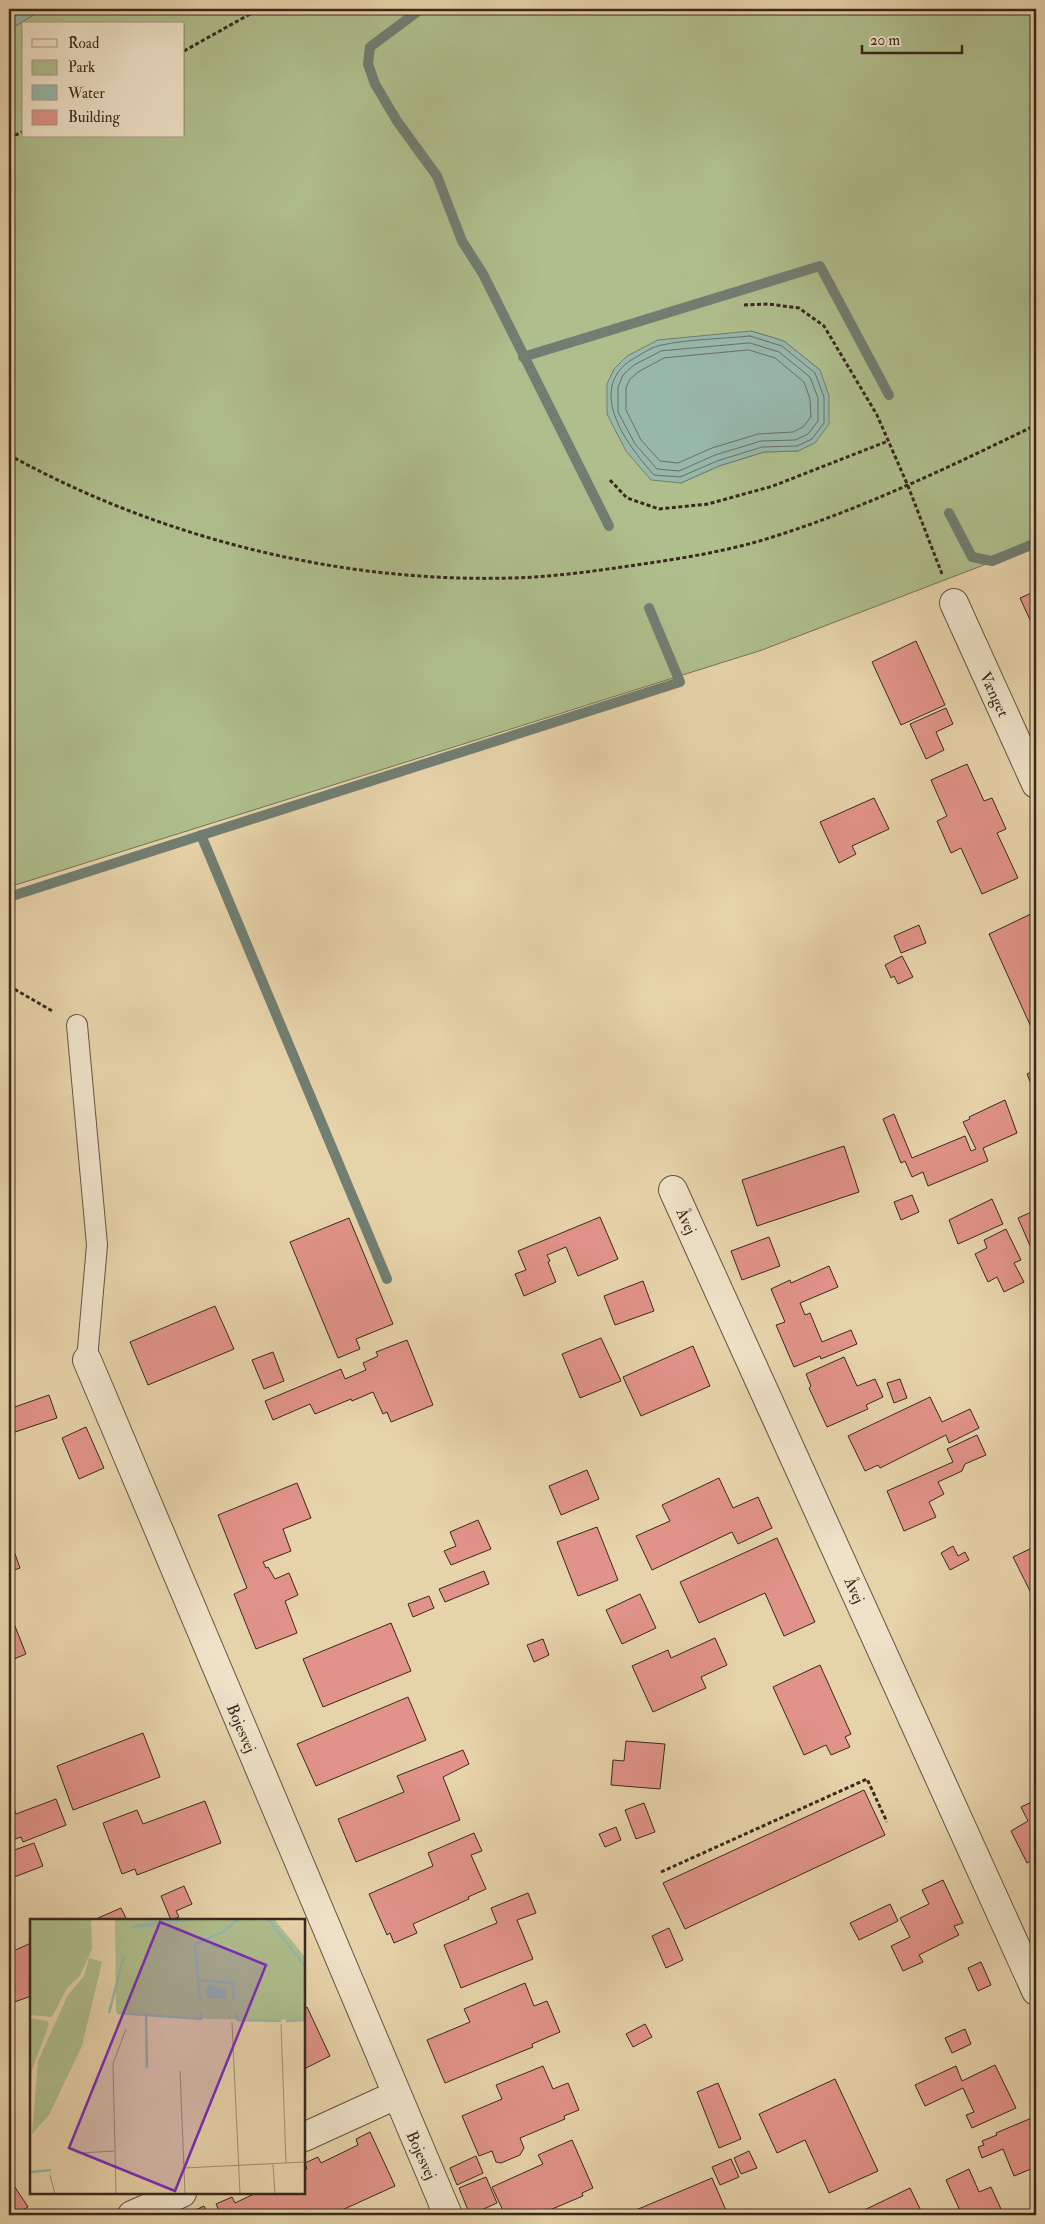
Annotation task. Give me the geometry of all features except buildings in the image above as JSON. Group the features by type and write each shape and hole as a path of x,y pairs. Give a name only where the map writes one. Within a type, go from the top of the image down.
{"street":[{"name":"Vænget","path":"954,603 1036,784"},
{"name":"Åvej","path":"673,1190 1036,1991"},
{"name":"Bojesvej","path":"87,1360 448,2215"},
{"path":"305,2137 396,2095"},
{"path":"132,2215 180,2194"}],"lane":[{"path":"77,1025 97,1245 87,1360"}],"path":[{"path":"185,50 259,9"},
{"path":"9,138 22,132"},
{"path":"744,305 768,304 799,308 824,326 877,415 908,486 954,603"},
{"path":"9,455 41,473 131,511 224,542 318,563 424,576 512,578 596,571 679,559 761,541 838,515 908,486 1036,425"},
{"path":"610,480 627,498 658,509 708,504 773,486 888,441"},
{"path":"9,986 77,1025"},
{"path":"661,1872 868,1779 887,1822"}],"green space":[{"path":"43,9 1036,9 1036,545 762,650 9,887 9,30","holes":["751,331 784,341 820,370 798,451 764,452 719,466 681,483"]}],"water":[{"path":"9,9 43,9 9,30"},
{"path":"751,331 784,341 820,370 829,396 829,424 815,443 798,451 764,452 719,466 681,483 651,480 626,451 607,414 607,384 614,369 627,356 658,340"}],"waterway":[{"path":"421,9 370,47 368,64 375,84 397,121 437,176 462,241 483,274 609,526"},
{"path":"523,357 820,266 889,395"},
{"path":"949,513 972,557 992,561 1036,543"},
{"path":"9,897 680,682 649,608"},
{"path":"201,835 387,1279"}]}
